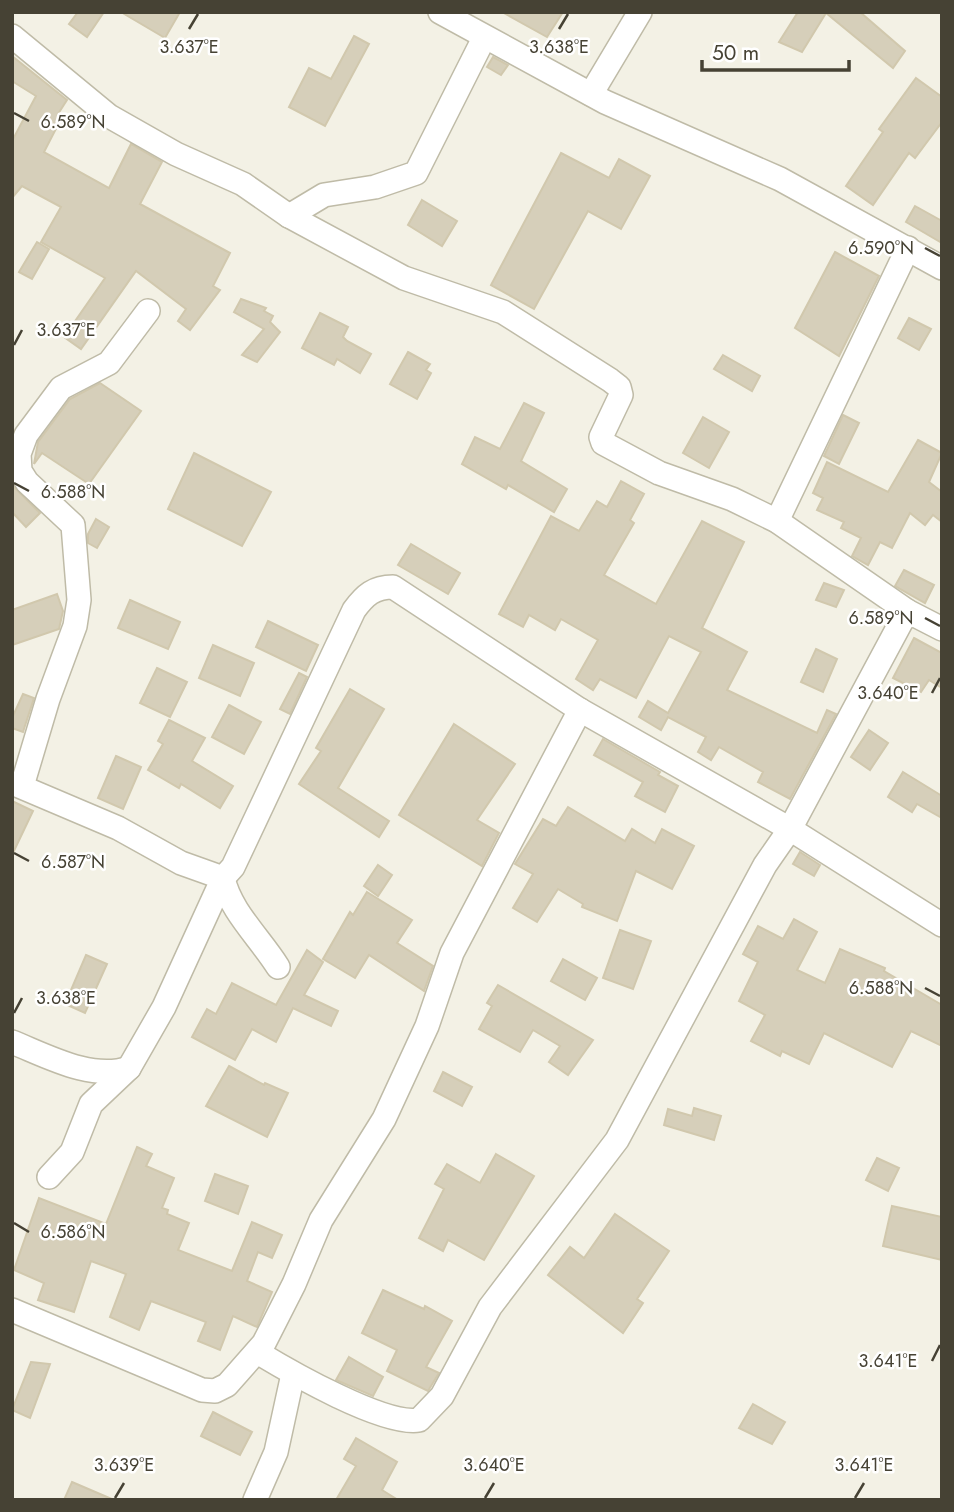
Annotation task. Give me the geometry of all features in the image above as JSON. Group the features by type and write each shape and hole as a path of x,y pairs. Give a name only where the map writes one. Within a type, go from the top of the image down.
{"street":[{"path":"440,12 591,94 780,179 942,268"},
{"path":"591,94 640,12"},
{"path":"12,36 109,116 177,154 243,184 289,216 404,278 503,312 619,387 621,396 601,437 603,443 659,474 732,499 777,521 907,611 942,629"},
{"path":"289,216 324,195 374,187 416,173 484,38"},
{"path":"777,521 908,248"},
{"path":"148,311 108,363 61,388 26,435 19,454 20,471 27,482 73,525 79,600 75,626 17,784 118,828 181,863 223,878"},
{"path":"48,1177 72,1152 91,1104 129,1068 164,1007 223,878 233,867 354,610 365,595 381,587 393,587 580,710 790,829 942,925"},
{"path":"257,1352 293,1374 394,1420 419,1420 431,1410 442,1396 490,1307 617,1140 765,865 790,829 907,611"},
{"path":"12,1310 202,1390 215,1391 227,1385 257,1352 295,1284 321,1220 384,1119 423,1035 452,953 580,710"},
{"path":"223,878 227,896 260,937 278,967"},
{"path":"12,1042 58,1061 112,1074 129,1068"},
{"path":"255,1500 276,1452 293,1374"}],"building":[{"path":"78,12 104,12 87,37 69,24"},
{"path":"121,12 180,12 165,38"},
{"path":"502,12 563,12 547,37"},
{"path":"798,12 860,12 905,51 893,68 826,13 802,52 779,42"},
{"path":"354,36 369,44 325,126 289,107 309,68 331,79"},
{"path":"12,56 67,100 58,114 62,117 44,152 109,188 131,144 162,162 140,204 230,253 213,286 220,290 190,330 178,321 186,309 136,271 81,349 64,337 105,278 41,242 61,207 22,186 12,198 12,141 36,96 12,81"},
{"path":"493,57 508,65 501,75 487,67"},
{"path":"916,78 942,97 942,122 915,158 909,153 873,205 846,186 883,132 879,129"},
{"path":"561,153 609,178 619,159 650,176 621,229 588,211 534,309 491,285"},
{"path":"422,200 457,221 442,246 408,225"},
{"path":"915,206 942,221 942,243 906,222"},
{"path":"37,242 49,249 32,279 19,272"},
{"path":"835,252 879,276 839,356 795,328"},
{"path":"241,299 266,308 264,311 273,316 270,322 280,332 257,362 242,355 264,329 234,312"},
{"path":"320,313 348,327 343,337 371,354 360,373 337,359 334,365 302,348"},
{"path":"909,318 931,329 919,350 898,338"},
{"path":"408,352 430,364 426,370 431,373 417,399 390,384"},
{"path":"723,355 760,376 752,391 714,369"},
{"path":"100,383 141,411 89,484 42,453 34,464 38,442 70,399"},
{"path":"524,403 544,413 521,461 567,489 554,512 508,485 506,489 462,464 475,437 500,449"},
{"path":"843,415 859,423 839,464 824,456"},
{"path":"703,417 729,432 709,468 683,453"},
{"path":"918,440 942,453 929,482 942,492 942,522 933,515 925,525 910,513 892,548 880,542 868,565 852,556 861,538 841,528 844,522 817,510 823,498 813,493 827,462 888,492"},
{"path":"194,453 271,492 242,546 168,509"},
{"path":"621,481 644,494 630,520 634,523 604,575 656,604 702,521 744,542 702,628 747,652 727,690 817,733 827,710 836,714 790,799 758,782 763,772 719,747 711,760 698,752 706,737 668,717 661,730 639,717 648,701 668,713 701,652 669,636 636,698 600,679 593,690 576,679 598,640 561,619 555,630 529,615 523,627 499,614 551,516 579,531 597,501 607,507"},
{"path":"12,485 40,513 26,527 12,512"},
{"path":"96,519 109,527 97,548 88,543 88,534"},
{"path":"411,544 460,573 448,594 398,565"},
{"path":"904,570 934,585 925,603 895,586"},
{"path":"824,583 844,590 836,607 816,600"},
{"path":"57,594 63,611 59,629 12,645 12,610"},
{"path":"130,600 180,622 168,649 118,628"},
{"path":"268,621 318,645 306,671 256,647"},
{"path":"914,638 942,653 942,688 929,680 921,692 893,678"},
{"path":"213,645 254,663 240,696 199,678"},
{"path":"816,649 837,659 823,692 801,682"},
{"path":"157,668 187,682 170,717 140,703"},
{"path":"299,673 307,677 290,714 280,709"},
{"path":"350,689 384,709 338,788 389,821 379,837 299,784 321,751 316,748"},
{"path":"23,694 34,698 23,732 12,728 12,718"},
{"path":"229,705 261,722 244,754 212,737"},
{"path":"169,720 205,738 192,761 233,786 220,808 181,784 179,788 148,770 163,744 158,741"},
{"path":"454,724 515,764 477,820 499,833 482,866 399,815"},
{"path":"869,730 888,743 870,770 851,757"},
{"path":"603,739 660,772 658,775 678,786 665,812 635,796 643,782 594,755"},
{"path":"116,756 141,767 123,809 98,798"},
{"path":"903,772 942,796 942,818 917,804 912,812 888,797"},
{"path":"12,801 33,811 12,855"},
{"path":"568,807 625,841 632,829 655,843 662,829 694,846 672,889 636,871 617,921 582,907 583,904 558,889 537,922 513,908 533,874 515,864 543,819 556,826"},
{"path":"800,852 820,865 814,876 793,864"},
{"path":"378,865 392,875 378,896 364,886"},
{"path":"367,892 412,920 397,943 433,966 424,991 369,955 355,978 323,959 350,912 353,915"},
{"path":"794,919 817,932 797,970 825,983 840,949 885,968 884,971 942,1005 942,1046 911,1031 892,1067 824,1033 809,1064 782,1051 780,1056 751,1041 765,1015 739,1001 758,962 743,954 758,926 783,939"},
{"path":"620,930 651,941 633,989 603,978"},
{"path":"307,950 323,962 304,995 338,1011 331,1026 293,1008 276,1042 252,1029 235,1060 192,1037 207,1009 216,1014 232,983 276,1005"},
{"path":"86,955 107,964 85,1013 65,1004"},
{"path":"563,959 597,978 585,1000 551,981"},
{"path":"498,985 593,1040 568,1075 549,1062 560,1046 533,1030 520,1052 479,1029 492,1006 487,1003"},
{"path":"229,1066 264,1085 265,1083 288,1093 267,1137 206,1106"},
{"path":"443,1072 472,1087 462,1106 434,1091"},
{"path":"694,1108 721,1116 714,1140 664,1125 668,1109 692,1116"},
{"path":"137,1147 152,1154 146,1166 174,1178 162,1208 168,1210 167,1214 189,1223 178,1250 232,1271 252,1222 282,1235 272,1258 258,1252 247,1281 272,1292 257,1327 233,1316 220,1350 198,1341 206,1322 151,1301 139,1330 110,1317 126,1274 91,1261 74,1312 38,1300 44,1283 14,1270 39,1198 106,1224"},
{"path":"496,1154 534,1176 484,1260 448,1240 443,1251 419,1238 444,1189 435,1184 447,1164 480,1183"},
{"path":"877,1158 899,1168 888,1191 866,1180"},
{"path":"215,1174 248,1186 238,1214 205,1201"},
{"path":"892,1206 942,1217 942,1260 883,1246"},
{"path":"615,1214 669,1251 637,1299 643,1303 623,1333 548,1275 570,1247 584,1258"},
{"path":"383,1290 424,1309 425,1306 452,1321 426,1367 439,1373 428,1391 387,1371 397,1350 362,1333"},
{"path":"349,1357 383,1377 373,1396 336,1380"},
{"path":"31,1362 50,1364 30,1418 12,1410"},
{"path":"753,1404 785,1422 772,1444 739,1428"},
{"path":"213,1412 252,1432 240,1455 201,1436"},
{"path":"356,1438 397,1462 382,1490 398,1500 336,1500 356,1466 344,1459"},
{"path":"72,1482 114,1500 64,1500"}]}
